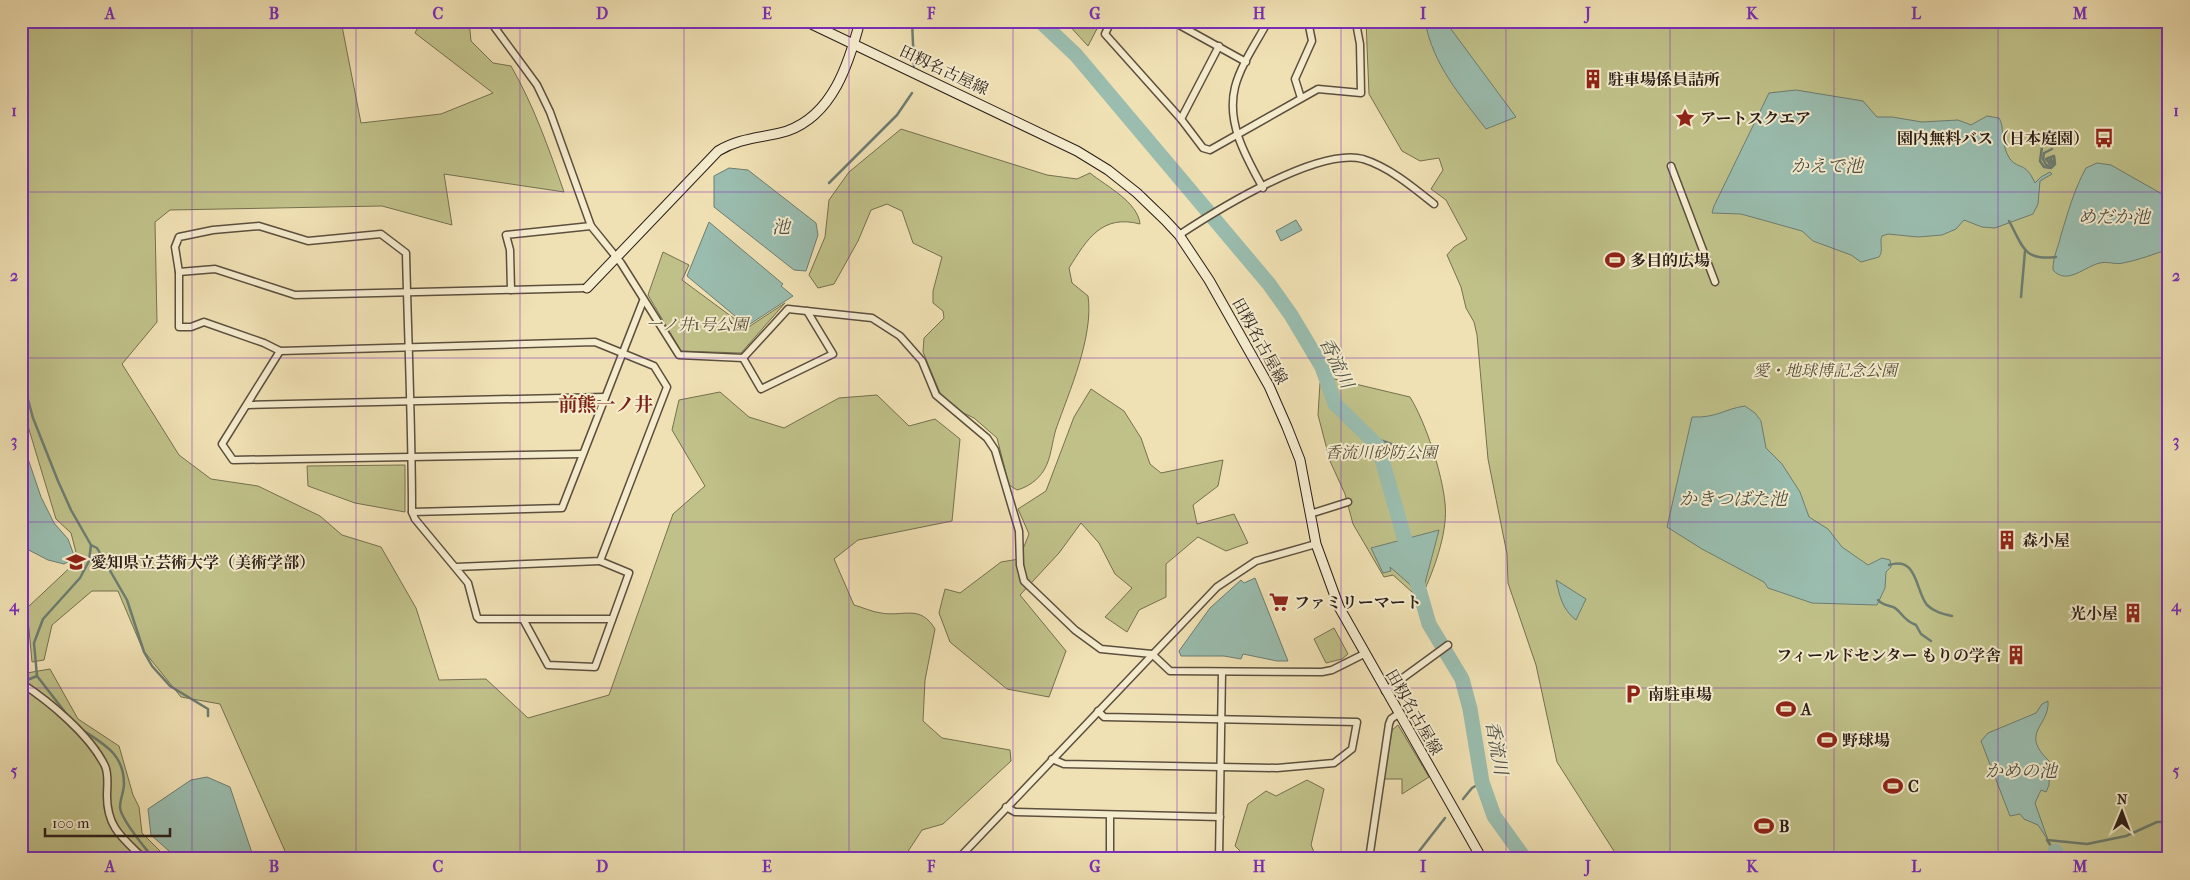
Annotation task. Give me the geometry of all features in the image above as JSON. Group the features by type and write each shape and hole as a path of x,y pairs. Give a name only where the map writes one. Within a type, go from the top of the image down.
{"main road":[{"name":"田籾名古屋線","path":"805,21 1077,151 1108,170 1137,193 1179,235 1209,280 1268,386 1300,460 1316,544 1339,607 1482,859"},
{"path":"587,288 617,259 718,151 738,141 786,131 816,115 835,90 854,45 860,21"}],"street":[{"path":"490,21 537,85 550,112 591,226 617,259 679,355 743,358"},
{"path":"1111,21 1105,34 1181,120 1203,148 1210,150 1318,89 1326,88 1361,93 1360,44 1356,23 1331,21"},
{"path":"1172,21 1246,62"},
{"path":"1263,188 1237,135 1233,115 1236,87 1246,62 1268,21"},
{"path":"1274,21 1286,24 1304,21"},
{"path":"1301,98 1296,79 1312,41 1308,21"},
{"path":"1181,120 1219,46"},
{"path":"1179,235 1263,188 1314,164 1330,159 1362,159 1393,174 1434,204"},
{"path":"1670,166 1715,282"},
{"path":"600,561 667,387 654,366 595,342 408,347 280,351 264,342 204,322 191,327 179,326 179,272 175,247 179,237 213,230 259,226 308,241 381,234 406,253 408,347 412,456 412,512 415,519 468,583 479,620 612,619"},
{"path":"512,290 510,250 506,235 591,226"},
{"path":"179,272 215,269 295,295 587,288"},
{"path":"412,512 562,508 644,301"},
{"path":"743,358 788,308 872,318 900,336 922,361 936,395 987,438 995,450 1019,531 1020,564 1024,581 1075,630 1101,649 1152,654 1170,671 1222,672 1322,672 1332,670 1364,654"},
{"path":"743,358 761,389 832,354 807,311"},
{"path":"280,351 222,444 233,460 582,454"},
{"path":"247,405 605,397"},
{"path":"1310,514 1348,502"},
{"path":"970,859 961,856 1217,587 1243,568 1273,554 1316,544"},
{"path":"456,567 600,561 629,573 595,667 548,665 524,619"},
{"path":"1385,691 1448,645"},
{"path":"1219,859 1222,672"},
{"path":"21,683 56,710 82,735 98,755 105,767 110,821 122,837 144,859"},
{"path":"1052,759 1064,764 1277,768 1334,763 1352,750 1357,722 1104,716 1098,711"},
{"path":"1368,859 1390,719 1398,714"},
{"path":"1006,807 1015,812 1220,817"},
{"path":"1110,815 1110,859"}],"green space":[{"path":"21,21 341,21 361,123 441,114 493,93 415,33 421,21 469,21 471,41 493,63 511,66 534,112 564,192 444,174 452,225 382,206 170,210 155,222 157,322 122,364 179,455 211,479 258,486 320,516 342,535 381,547 416,608 439,680 486,679 528,718 609,695 673,514 705,486 672,430 679,400 720,392 749,417 784,428 839,398 877,395 909,426 935,419 960,439 952,521 858,540 834,559 854,605 881,613 917,614 929,621 935,629 925,680 923,721 942,738 1010,750 1011,761 943,824 922,830 903,859 285,859 285,851 220,704 181,697 143,650 118,591 92,591 52,625 44,660 32,662 27,608 78,560 71,533 56,519 21,403"},
{"path":"1065,21 1101,21 1088,46"},
{"name":"愛・地球博記念公園","path":"1366,21 2169,21 2169,859 1619,859 1557,762 1536,665 1508,583 1507,554 1488,459 1477,335 1474,322 1466,308 1461,287 1447,255 1454,247 1467,239 1446,200 1431,189 1443,170 1439,158 1420,161 1402,151 1369,94"},
{"path":"901,129 1047,175 1077,179 1090,173 1128,202 1138,216 1140,224 1115,223 1097,231 1082,247 1069,268 1072,283 1088,296 1089,312 1084,346 1056,429 1046,466 1036,480 1021,489 1017,490 1009,485 997,438 974,418 955,409 943,400 923,352 924,338 944,318 943,311 933,303 933,291 942,257 913,243 902,211 887,204 871,210 858,241 834,284 818,288 809,275 825,237 829,200 849,172"},
{"name":"一ノ井1号公園","path":"663,252 689,265 682,280 747,328 785,303 741,353 681,351 648,295"},
{"name":"香流川砂防公園","path":"1330,378 1410,397 1422,420 1441,477 1445,503 1443,535 1425,589 1412,592 1393,575 1384,577 1353,524 1345,494 1330,461 1318,415 1320,383"},
{"path":"1091,389 1124,411 1141,438 1150,464 1161,473 1223,460 1218,486 1193,505 1197,524 1234,514 1248,543 1226,551 1198,537 1166,564 1166,597 1139,610 1127,632 1105,617 1132,588 1115,574 1099,543 1081,523 1059,553 1020,595 1066,651 1049,697 1007,689 950,642 939,613 945,589 960,593 1001,562 1019,559 1029,534 1018,509 1046,491 1074,417"},
{"path":"405,465 405,512 355,503 308,486 307,466"},
{"path":"1334,628 1348,654 1342,659 1326,663 1314,639"},
{"path":"50,669 78,719 119,746 133,795 139,807 142,833 168,859 21,859 21,674"},
{"path":"1398,725 1429,777 1402,794 1402,779 1384,779 1392,730"},
{"path":"1307,780 1324,789 1311,845 1317,859 1248,859 1235,846 1248,804 1266,791 1276,796"}],"water":[{"path":"1425,21 1445,21 1516,117 1486,129 1457,91 1441,66 1434,52"},
{"name":"かえで池","path":"1796,90 1863,101 1877,117 1892,117 1922,122 1958,120 1971,125 1987,116 1999,118 2005,148 2010,159 2025,169 2035,183 2050,172 2052,174 2040,181 2038,204 2033,214 1995,228 1982,227 1964,220 1956,229 1942,235 1918,237 1888,234 1882,236 1879,257 1861,262 1851,255 1813,241 1802,231 1741,214 1712,213 1769,93"},
{"name":"めだか池","path":"2097,163 2111,165 2169,198 2169,249 2123,263 2100,263 2076,274 2064,276 2053,270 2061,235 2072,201 2086,168"},
{"name":"池","path":"729,168 748,170 816,223 818,235 806,271 794,270 714,207 714,176"},
{"path":"1296,220 1302,230 1281,241 1276,231"},
{"path":"709,222 783,284 781,286 793,296 747,326 687,276"},
{"name":"かきつばた池","path":"1745,406 1755,413 1761,421 1766,448 1782,464 1800,492 1809,517 1828,529 1842,547 1868,565 1882,558 1890,560 1891,567 1886,572 1885,588 1877,605 1812,603 1768,588 1764,582 1702,549 1667,527 1692,417 1714,415"},
{"path":"21,438 41,497 54,523 68,539 75,558 64,564 48,560 21,546"},
{"path":"1439,530 1424,587 1414,588 1390,567 1391,571 1383,573 1371,548"},
{"path":"1255,578 1288,661 1277,661 1243,654 1241,659 1224,656 1181,656 1179,651 1210,608 1241,580 1244,583"},
{"path":"1556,580 1586,599 1576,620 1571,616 1560,597"},
{"name":"かめの池","path":"2048,701 2045,717 2036,736 2036,743 2050,762 2049,785 2046,792 2041,790 2035,803 2048,840 2038,825 2024,819 2020,814 2010,816 1981,741 1988,733 2036,713 2042,704"},
{"path":"207,777 230,787 254,859 178,859 151,835 148,809 191,780"}],"waterway":[{"path":"912,21 914,66"},
{"name":"香流川","path":"1040,21 1076,55 1269,284 1291,315 1322,367 1335,404 1378,446 1429,624 1462,679 1470,709 1482,782 1494,816 1525,859"},
{"path":"829,183 897,115 912,93"},
{"path":"2050,160 2052,162 2049,163 2046,159 2054,156 2055,164 2051,168 2044,167 2040,161 2042,147 2048,144 2068,143"},
{"path":"2052,149 2044,153 2043,159 2046,165 2049,166 2054,163 2054,159"},
{"path":"2009,221 2021,244 2030,254 2045,258 2056,257"},
{"path":"2021,297 2025,251"},
{"path":"21,374 33,418 58,481 71,510 91,545 89,561 80,578 43,619 34,643 37,676 68,716"},
{"path":"1368,436 1406,449 1434,451"},
{"path":"91,545 97,548 127,600 144,652 152,666 170,686 208,709 208,716"},
{"path":"1889,565 1905,565 1911,570 1927,605 1936,611 1952,616"},
{"path":"1878,600 1883,604 1896,608 1911,623 1916,625 1921,634 1931,641"},
{"path":"22,682 37,676"},
{"path":"81,729 111,750 120,764 124,784 120,804 121,812 134,834 154,859"},
{"path":"1463,799 1472,788 1482,782"},
{"path":"1413,859 1445,818"},
{"path":"2047,840 2087,844 2126,836 2157,822 2169,822"},
{"path":"2047,840 2053,849"},
{"path":"2055,851 2061,859"}],"place":[{"name":"駐車場係員詰所","path":"1593,79"},
{"name":"アートスクエア","path":"1685,118"},
{"name":"園内無料バス（日本庭園）","path":"2104,138"},
{"name":"多目的広場","path":"1615,260"},
{"name":"森小屋","path":"2007,540"},
{"name":"愛知県立芸術大学（美術学部）","path":"76,562"},
{"name":"ファミリーマート","path":"1279,602"},
{"name":"光小屋","path":"2133,613"},
{"name":"フィールドセンター もりの学舎","path":"2016,655"},
{"name":"南駐車場","path":"1633,694"},
{"name":"A","path":"1786,709"},
{"name":"野球場","path":"1827,740"},
{"name":"C","path":"1893,786"},
{"name":"B","path":"1764,826"}],"district":[{"name":"前熊一ノ井","path":"606,405"}]}
